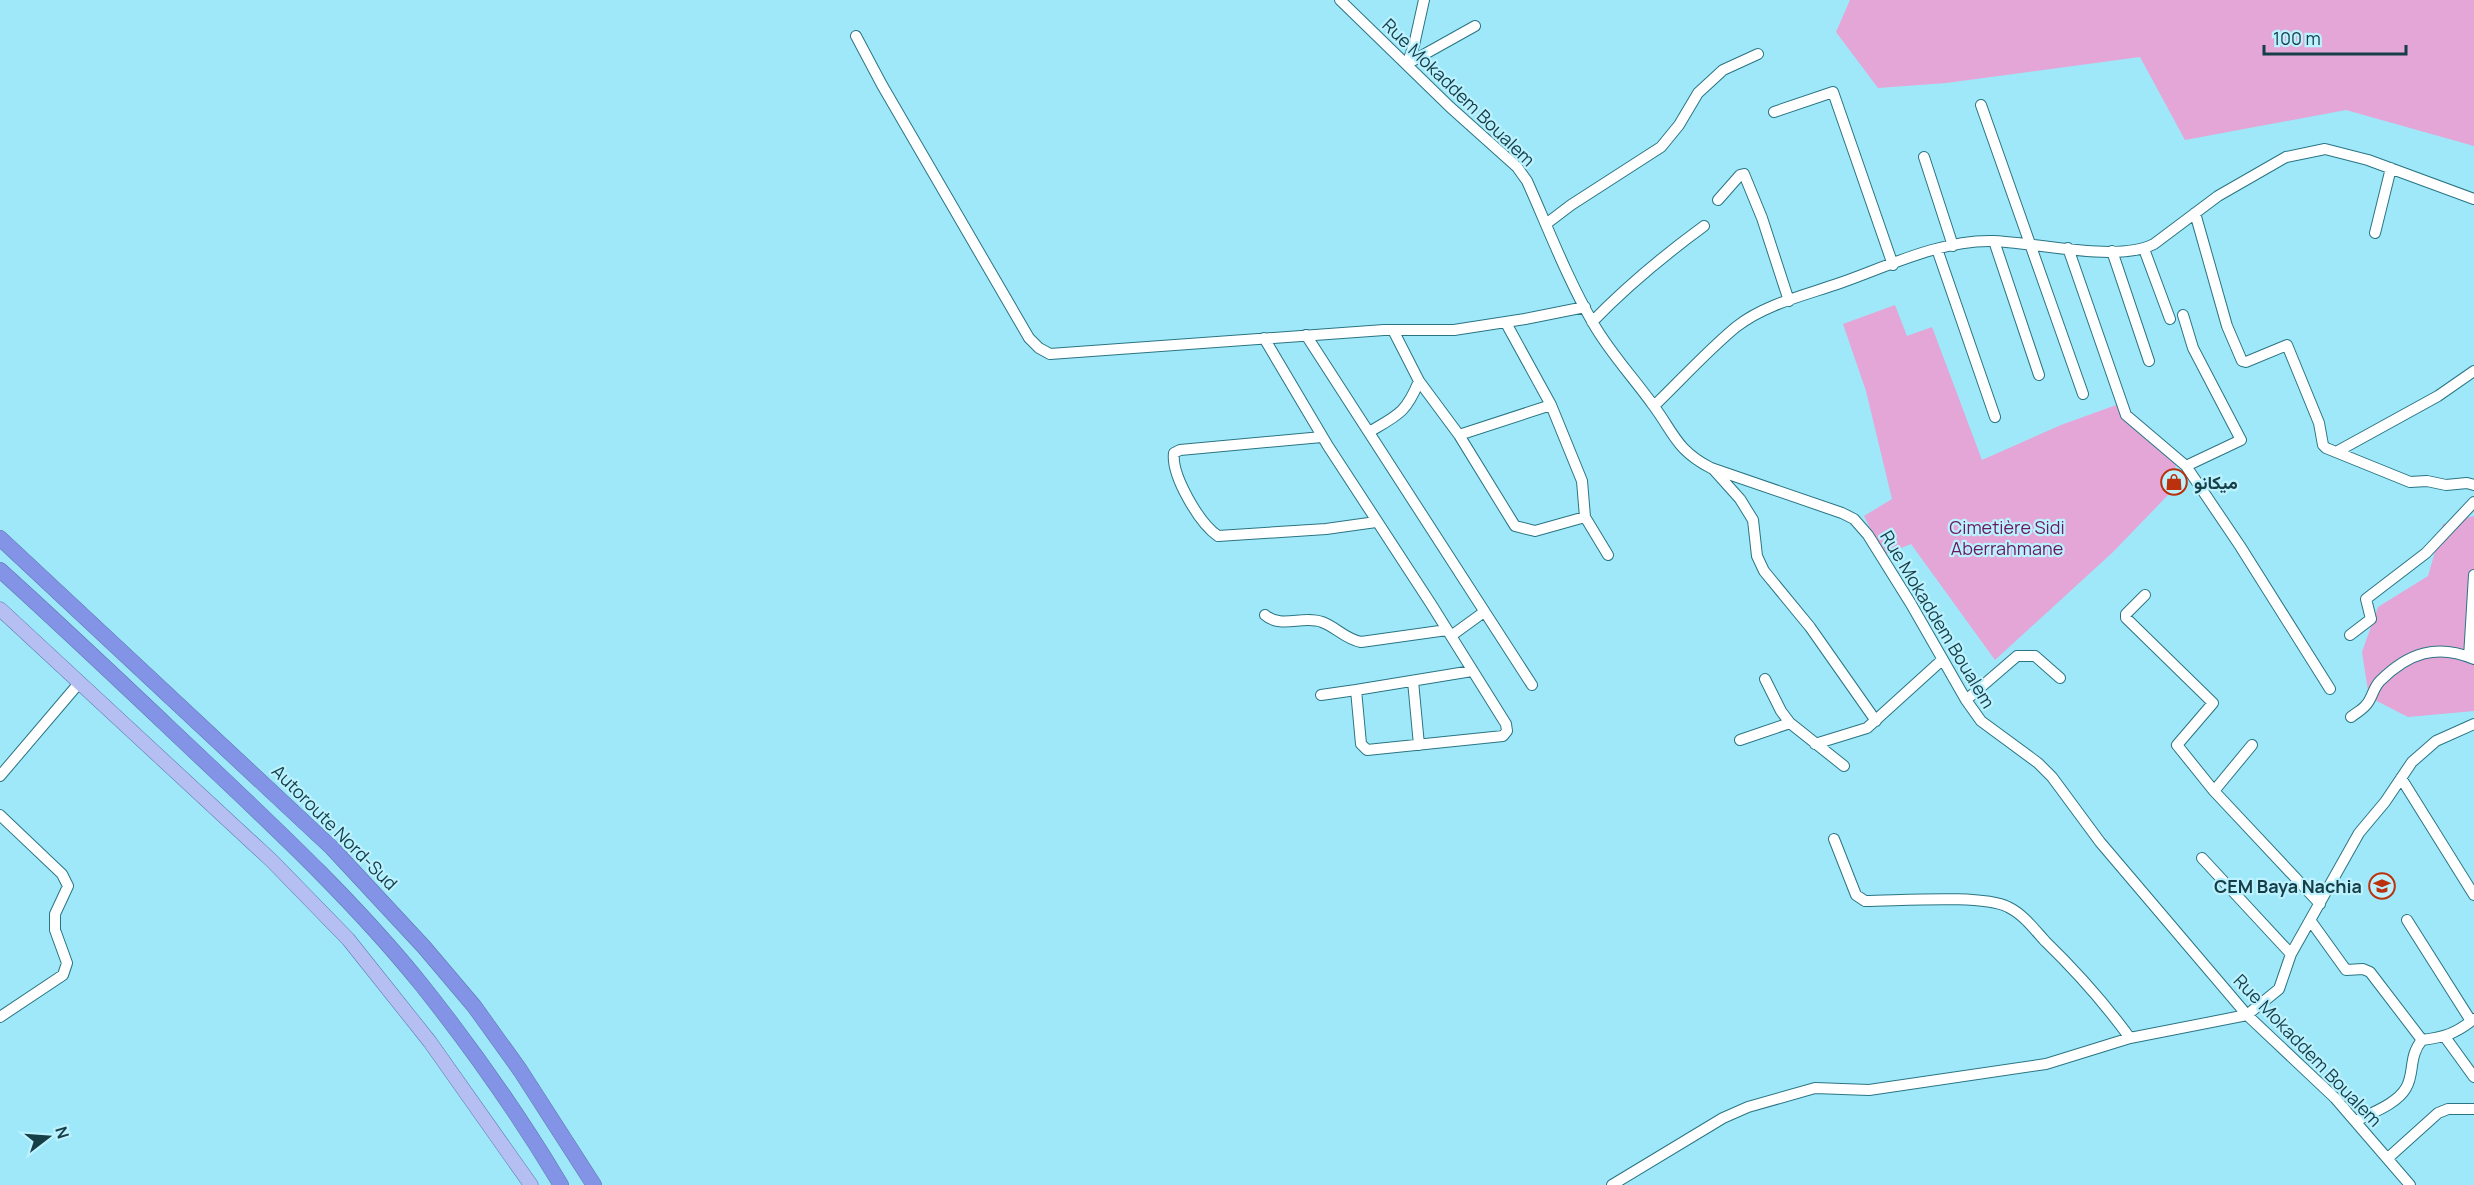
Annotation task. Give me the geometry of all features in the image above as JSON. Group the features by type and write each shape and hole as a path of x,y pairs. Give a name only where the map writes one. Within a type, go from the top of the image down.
{"highway":[{"name":"Autoroute Nord-Sud","path":"0,538 198,723 266,783 340,856 424,947 474,1006 520,1070 594,1185"},
{"path":"0,570 243,798 352,905 452,1024 532,1136 561,1185"},
{"path":"532,1136 552,1185"}],"main road":[{"path":"0,609 272,861 348,939 430,1042 531,1185"}],"street":[{"name":"Rue Mokaddem Boualem","path":"1340,0 1516,167 1527,181 1592,322 1618,362 1654,406 1672,436 1695,460 1714,469 1823,506 1854,519 1881,555 1966,700 1981,721 2038,763 2052,777 2100,842 2247,1015 2336,1098 2410,1185"},
{"path":"1407,64 1414,45 1424,0"},
{"path":"1407,64 1475,26"},
{"path":"856,36 1029,338 1039,348 1050,354 1384,330 1394,332 1454,330 1586,307"},
{"path":"1546,224 1571,205 1661,147 1698,93 1723,70 1758,54"},
{"path":"1774,111 1833,92 1893,265"},
{"path":"1981,105 2083,394"},
{"path":"1654,406 1737,326 1764,310 1936,249 1953,246 1994,241 2112,251 2144,249 2195,213 2286,157 2325,149 2391,168 2474,199"},
{"path":"1924,157 1953,246"},
{"path":"2375,233 2391,168"},
{"path":"1718,200 1736,179 1744,174 1762,218 1789,301"},
{"path":"2195,213 2227,326 2242,361 2246,362 2287,345 2319,423 2323,445 2410,482 2427,481 2446,485 2467,483 2474,486"},
{"path":"1592,322 1655,261 1704,226"},
{"path":"1994,241 2039,375"},
{"path":"2068,248 2126,415 2186,466 2240,546 2330,689"},
{"path":"1936,249 1995,417"},
{"path":"2144,249 2170,319"},
{"path":"2112,251 2149,361"},
{"path":"2183,315 2193,348 2241,440 2186,466"},
{"path":"1506,322 1551,405 1582,481 1585,517 1608,555"},
{"path":"1394,332 1419,381 1459,435 1515,526 1535,531 1585,517"},
{"path":"1306,335 1532,685"},
{"path":"1264,338 1322,437 1506,724 1507,731 1503,736 1367,750 1363,748 1356,690"},
{"path":"2338,451 2438,396 2474,371"},
{"path":"1369,432 1401,413 1419,381"},
{"path":"1459,435 1551,405"},
{"path":"1322,437 1180,450 1174,453 1173,459 1179,482 1203,519 1218,536 1326,529 1376,522"},
{"path":"1714,469 1740,499 1753,520 1757,556 1764,571 1810,627 1876,721"},
{"path":"2350,635 2372,617 2366,599 2426,553 2474,502"},
{"path":"2351,717 2367,705 2378,682 2425,652 2449,650 2471,658 2474,575"},
{"path":"2145,595 2126,614 2126,618 2213,703 2213,706 2177,745 2214,791 2320,904"},
{"path":"1265,615 1272,621 1280,622 1322,621 1353,641 1361,642 1449,633 1484,612"},
{"path":"1966,700 2017,657 2035,656 2060,678"},
{"path":"1815,744 1867,728 1942,660"},
{"path":"1321,695 1473,671"},
{"path":"1765,679 1781,711 1790,723 1844,766"},
{"path":"1413,681 1419,745"},
{"path":"0,776 80,682"},
{"path":"1740,740 1790,723"},
{"path":"1612,1185 1723,1118 1748,1107 1815,1088 1869,1090 2046,1064 2130,1038 2247,1015 2279,989 2291,954 2359,833 2412,762 2436,741 2474,724"},
{"path":"2214,791 2252,745"},
{"path":"2401,778 2474,895"},
{"path":"0,815 63,874 68,886 55,914 55,930 67,963 63,975 0,1017"},
{"path":"1834,840 1856,895 1865,901 1986,901 2007,906 2020,915 2085,980 2130,1038"},
{"path":"2202,858 2291,954"},
{"path":"2310,920 2346,970 2363,969 2370,972 2422,1040"},
{"path":"2356,1121 2396,1099 2406,1089 2414,1050 2422,1040 2445,1037 2473,1020 2407,920"},
{"path":"2445,1037 2474,1077"},
{"path":"2388,1158 2438,1113 2448,1109 2474,1109"}],"green space":[{"path":"1850,0 2474,0 2474,146 2346,110 2185,140 2140,57 1946,83 1878,88 1836,32"},
{"name":"Cimetière Sidi Aberrahmane","path":"1895,305 1907,336 1932,327 1982,460 2061,425 2119,404 2125,419 2176,465 2169,494 2113,552 1995,660 1911,544 1884,555 1864,516 1892,499 1866,391 1843,324"},
{"path":"2474,516 2474,711 2408,717 2369,697 2362,652 2378,607 2428,576 2443,524"}],"place":[{"name":"ميكانو","path":"2174,482"},
{"name":"CEM Baya Nachia","path":"2382,886"}]}
